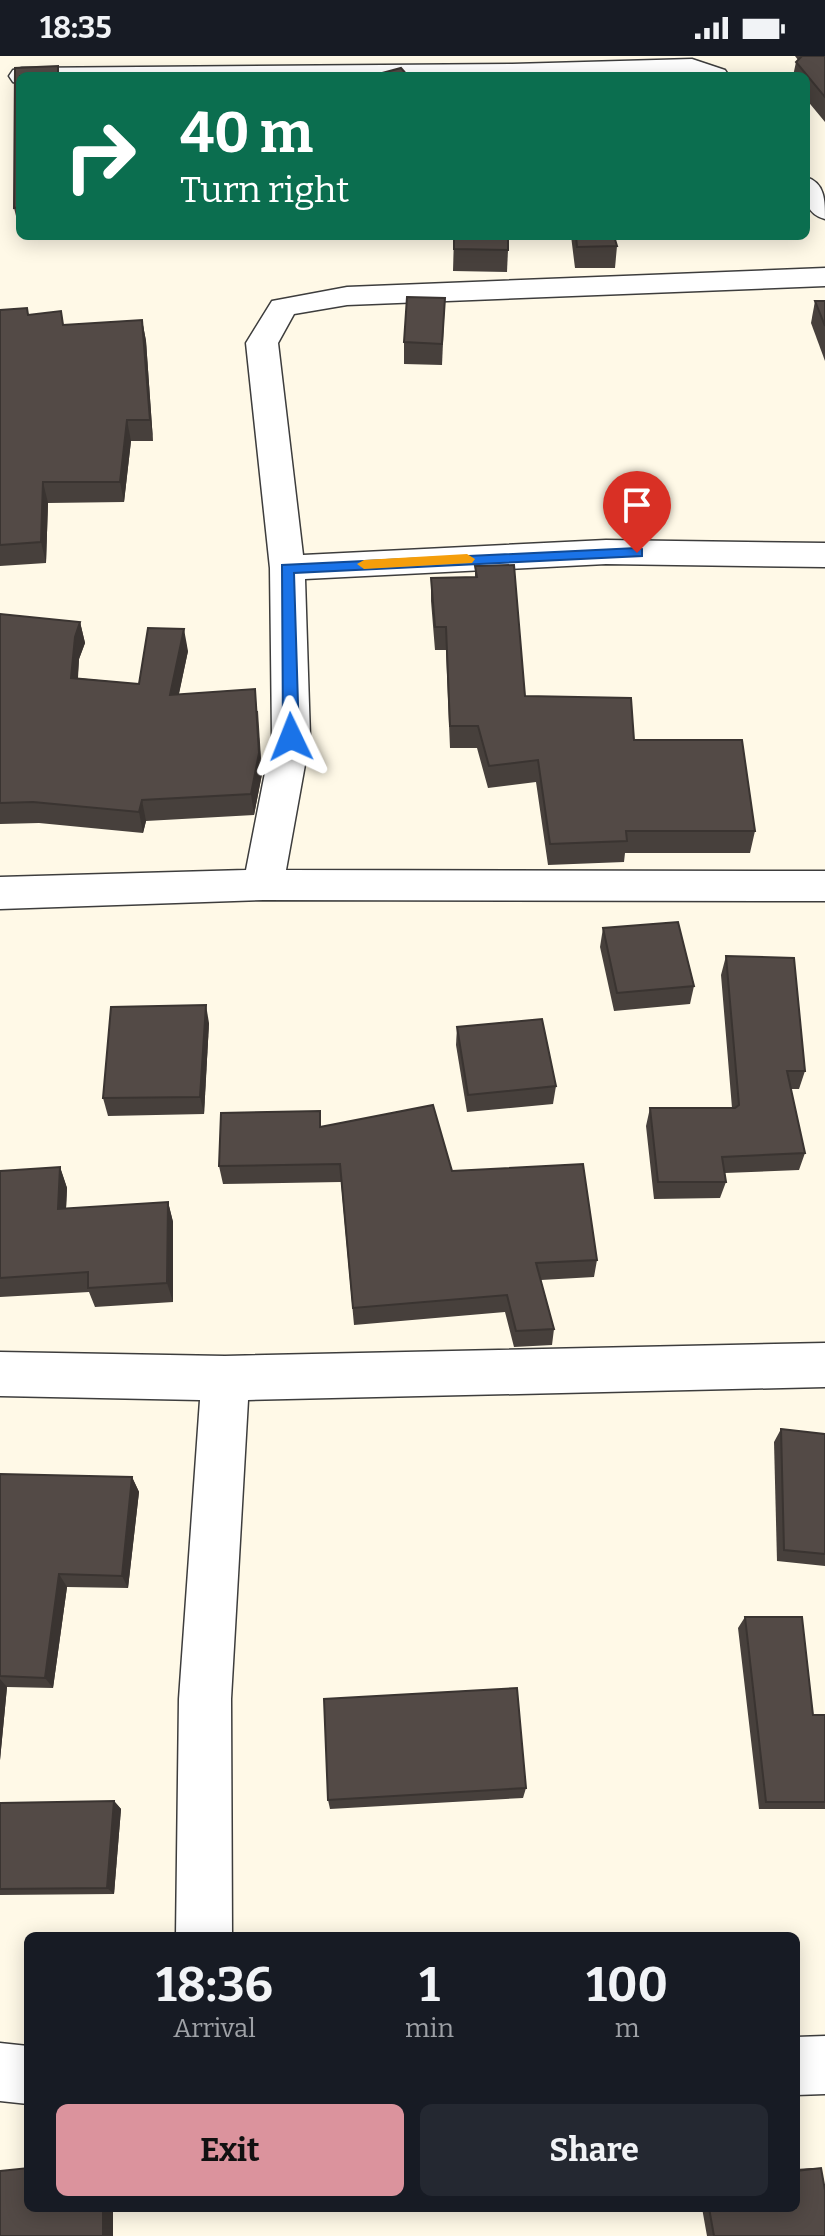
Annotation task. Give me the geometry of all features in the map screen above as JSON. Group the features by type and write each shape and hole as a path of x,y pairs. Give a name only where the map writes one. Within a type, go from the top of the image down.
{"street":[{"path":"193,72 622,62 707,66"},
{"path":"810,191 825,210"},
{"path":"263,885 291,737 287,568 262,343 283,307 347,296 825,277"},
{"path":"287,568 606,552 825,555"},
{"path":"0,893 263,885 825,886"},
{"path":"0,1374 225,1378 825,1365"},
{"path":"204,1932 205,1699 225,1378"},
{"path":"800,2066 825,2065"},
{"path":"0,2072 24,2075"}],"building":[{"path":"802,56 825,56 825,97 810,79 810,72 804,72 796,62"},
{"path":"58,66 58,72 16,72 14,208 15,68"},
{"path":"454,240 508,240 508,250 454,249"},
{"path":"576,240 615,240 617,246 577,247"},
{"path":"407,297 445,298 442,344 404,342"},
{"path":"815,301 825,301 825,326"},
{"path":"27,308 28,315 61,311 63,325 142,320 150,420 127,420 120,482 43,482 41,542 0,545 0,310"},
{"path":"514,565 525,696 631,698 634,740 742,740 755,831 626,831 627,841 550,844 538,760 489,766 478,726 450,726 446,627 435,627 431,578 477,577 475,566"},
{"path":"0,614 80,622 75,637 71,678 139,684 148,628 184,629 170,695 255,689 259,753 251,794 142,800 139,812 33,802 0,803"},
{"path":"678,922 694,986 617,993 603,928"},
{"path":"726,956 794,958 805,1071 787,1071 805,1153 722,1157 726,1182 658,1182 650,1108 735,1108 739,1105"},
{"path":"206,1005 200,1097 103,1098 111,1007"},
{"path":"542,1019 556,1086 468,1095 457,1027"},
{"path":"433,1105 452,1171 583,1164 597,1260 536,1263 554,1329 516,1331 507,1295 353,1308 340,1164 219,1166 221,1113 320,1111 320,1127"},
{"path":"60,1167 58,1209 168,1202 167,1283 88,1288 88,1272 0,1278 0,1171"},
{"path":"781,1429 825,1434 825,1554 784,1550"},
{"path":"0,1474 132,1477 122,1576 59,1574 45,1678 0,1676"},
{"path":"745,1617 802,1617 813,1715 825,1715 825,1802 766,1802"},
{"path":"517,1688 526,1788 328,1800 324,1699"},
{"path":"114,1801 107,1888 0,1889 0,1803"},
{"path":"24,2168 24,2212 103,2212 103,2236 0,2236 0,2171"},
{"path":"821,2168 825,2190 825,2236 714,2236 710,2212 800,2212 800,2171"}],"slow traffic":[{"path":"364,564 467,559"}],"route":[{"path":"291,737 287,568 637,553"}]}
